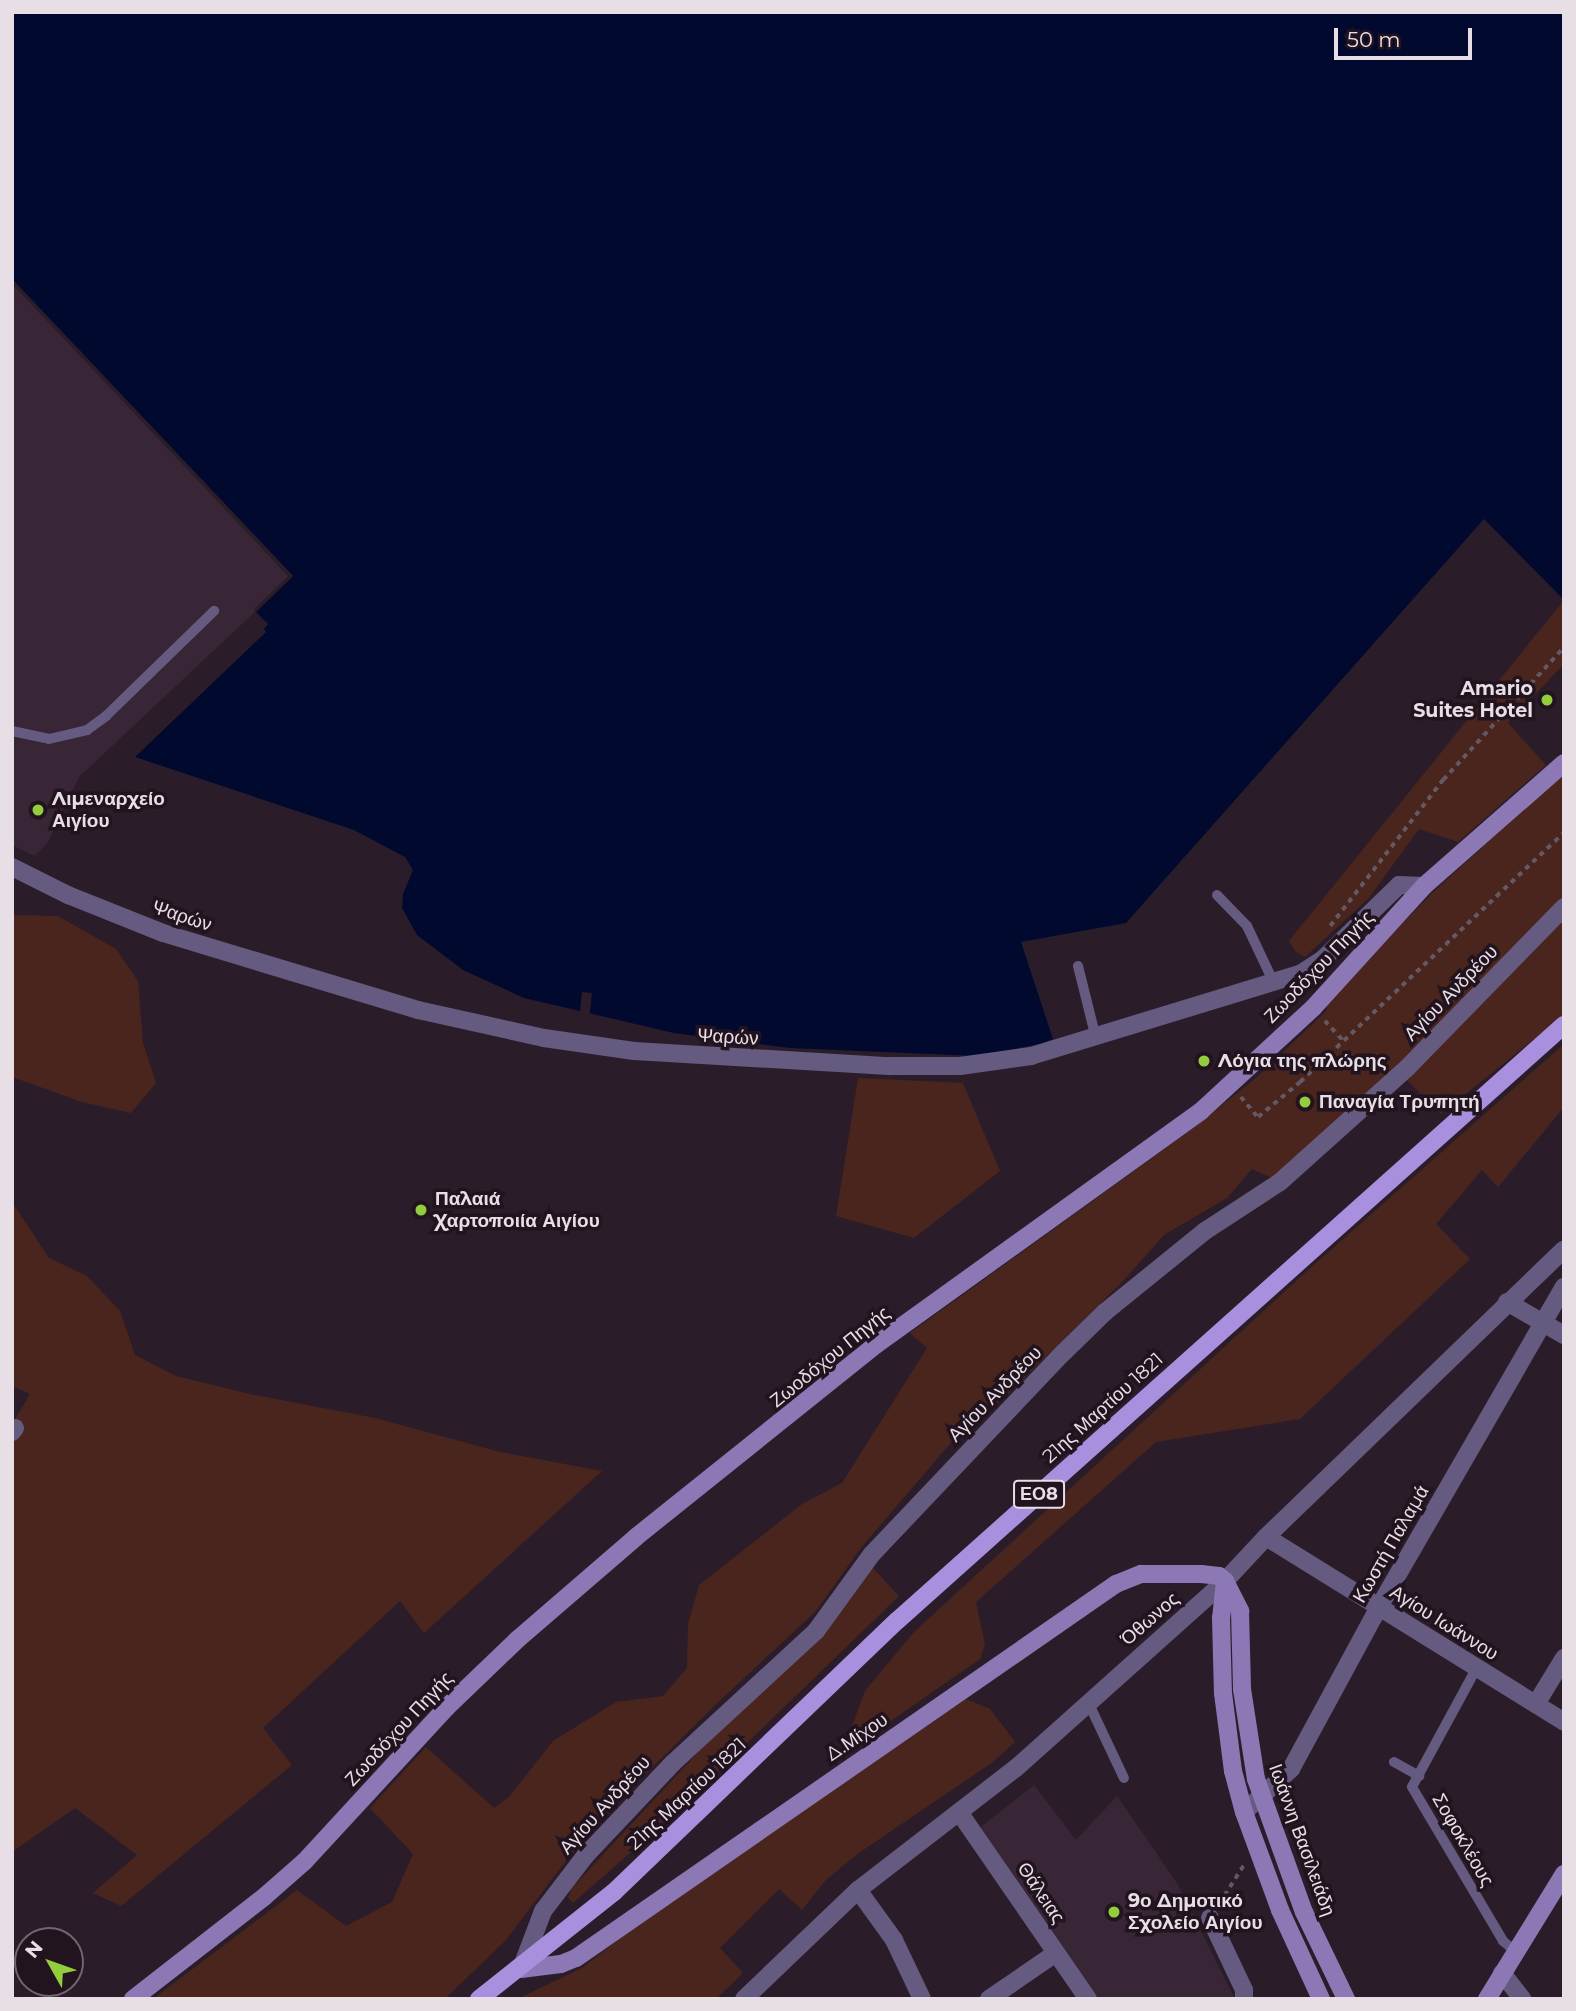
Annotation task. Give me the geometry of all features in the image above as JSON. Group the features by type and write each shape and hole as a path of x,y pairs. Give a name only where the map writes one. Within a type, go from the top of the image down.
{"main road":[{"name":"Ζωοδόχου Πηγής","path":"133,1999 264,1897 304,1861 446,1708 518,1639 627,1544 877,1344 975,1271 1169,1135 1230,1085 1312,1008 1424,886 1564,763"},
{"name":"21ης Μαρτίου 1821","path":"521,1969 614,1892 930,1591 1564,1025"},
{"name":"Δ.Μίχου","path":"521,1969 561,1964 576,1958 1116,1584 1141,1574 1201,1574 1219,1576 1225,1581"},
{"name":"Ιωάννη Βασιλειάδη","path":"1225,1581 1240,1611 1246,1731 1263,1797 1300,1901 1346,1999"},
{"path":"1225,1581 1221,1618 1223,1693 1233,1771 1244,1812 1280,1910 1321,1999"},
{"path":"1487,1999 1564,1874"},
{"name":"ΕΟ8","path":"480,1999 521,1969"}],"street":[{"name":"Ψαρών","path":"12,867 68,895 163,933 418,1010 584,1045 680,1056 960,1066 1031,1056 1095,1034 1300,974 1323,959 1399,886 1424,886"},
{"name":"Αγίου Ανδρέου","path":"521,1969 543,1911 585,1856 673,1763 816,1631 849,1585 918,1504 1105,1312 1205,1231 1280,1182 1407,1068 1564,907"},
{"name":"Όθωνος","path":"744,1999 858,1889 1016,1768 1225,1581 1266,1537 1564,1249"},
{"name":"Κωστή Παλαμά","path":"1244,1812 1291,1769 1379,1607 1564,1287"},
{"path":"1507,1302 1564,1335"},
{"name":"Αγίου Ιωάννου","path":"1266,1537 1564,1722"},
{"path":"1536,1704 1564,1658"},
{"name":"Θάλειας","path":"959,1812 1088,1999"},
{"path":"858,1889 894,1941 922,1999"},
{"path":"1210,1918 1244,1990 1244,1999"},
{"path":"989,1999 1056,1953"},
{"path":"1502,1973 1522,1999"}],"lane":[{"path":"12,731 49,738 88,730 106,716 214,611"},
{"path":"1217,895 1247,926 1273,981"},
{"path":"1077,966 1095,1034"},
{"name":"Σοφοκλέους","path":"1476,1669 1412,1787 1503,1941 1515,1951"},
{"path":"1088,1702 1124,1778"},
{"path":"1394,1762 1419,1776"}],"path":[{"path":"1321,936 1443,780 1564,647"},
{"path":"1230,1085 1258,1117 1300,1082 1564,832"},
{"path":"1312,1008 1343,1040"},
{"path":"1300,1082 1306,1086"},
{"path":"1210,1918 1257,1845"}],"shaded area":[{"path":"12,279 293,576 79,777 48,842 35,856 12,845"},
{"path":"1564,600 1564,664 1508,723 1546,765 1458,842 1419,829 1368,899 1305,957 1296,952 1289,941"},
{"path":"1564,773 1564,1015 1441,1114 1395,1068 1272,1178 1252,1169 1227,1198 1164,1235 1122,1282 1008,1394 960,1432 860,1549 816,1611 713,1707 591,1828 506,1940 448,1996 444,1999 153,1999 297,1890 346,1926 392,1902 413,1854 370,1808 426,1747 494,1808 509,1797 553,1741 616,1702 663,1696 687,1668 688,1624 699,1585 802,1504 842,1483 927,1348 910,1333 1195,1127 1257,1077 1326,1011 1328,1001 1429,896"},
{"path":"12,915 58,916 116,949 138,981 143,1043 156,1083 131,1113 82,1102 12,1077"},
{"path":"1564,1044 1564,1107 1498,1187 1482,1170 1436,1224 1470,1259 1300,1419 1156,1442 976,1602 985,1645 980,1659 872,1734 860,1736 852,1726 865,1691 915,1631 1307,1271"},
{"path":"858,1078 963,1083 1000,1171 914,1238 836,1216"},
{"path":"12,1202 49,1258 87,1276 120,1311 135,1355 176,1376 250,1394 375,1418 500,1452 602,1471 424,1633 400,1601 263,1728 292,1765 121,1906 93,1893 137,1855 75,1808 12,1852 12,1424 30,1394 12,1386"},
{"path":"871,1566 899,1596 662,1825 573,1903 568,1897 572,1888"},
{"path":"966,1699 990,1709 1015,1742 993,1762 856,1855 826,1880 802,1910 779,1889 720,1948 743,1973 716,1999 517,1999 582,1968 668,1901"},
{"name":"9ο Δημοτικό Σχολείο Αιγίου","path":"1034,1785 1076,1840 1117,1796 1177,1883 1235,1999 1097,1999 978,1829"}],"water":[{"path":"12,12 1564,12 1564,600 1484,519 1126,923 1021,942 1053,1039 1040,1044 977,1056 790,1048 674,1033 524,998 463,970 417,935 402,908 403,894 413,870 405,857 354,830 135,757 266,632 264,629 268,624 256,612 293,576 12,279"}],"pier":[{"path":"12,279 293,576 256,612 254,609 288,576 12,284"},
{"path":"582,992 592,993 590,1015 580,1014"}],"place":[{"name":"Amario Suites Hotel","path":"1547,700"},
{"name":"Λιμεναρχείο Αιγίου","path":"38,810"},
{"name":"Λόγια της πλώρης","path":"1204,1061"},
{"name":"Παναγία Τρυπητή","path":"1305,1102"},
{"name":"Παλαιά Χαρτοποιία Αιγίου","path":"421,1210"},
{"name":"9ο Δημοτικό Σχολείο Αιγίου","path":"1114,1912"}]}
